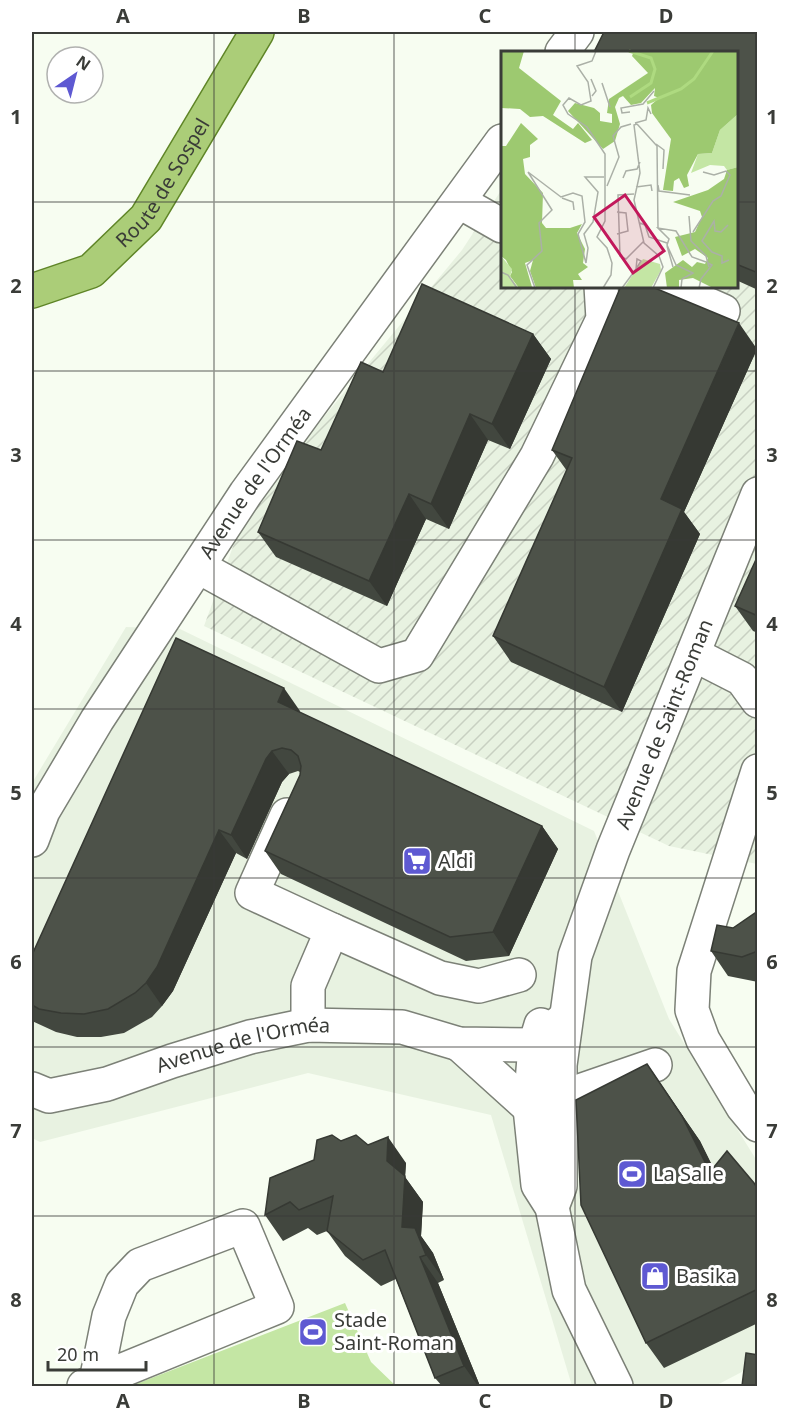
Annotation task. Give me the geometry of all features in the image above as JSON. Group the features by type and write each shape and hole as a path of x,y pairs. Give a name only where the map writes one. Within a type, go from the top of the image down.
{"main road":[{"name":"Route de Sospel","path":"32,291 91,271 147,218 257,32"}],"street":[{"path":"563,51 577,32"},
{"name":"Avenue de l'Orméa","path":"32,840 43,811 97,720 246,493 460,202 501,142"},
{"path":"460,202 501,225"},
{"path":"199,567 379,666 417,655 537,456 603,319 601,288"},
{"path":"671,288 723,311"},
{"name":"Avenue de Saint-Roman","path":"544,1104 560,1065 575,956 613,850 758,494"},
{"path":"693,654 742,678 758,701"},
{"path":"758,771 694,971 692,1010 703,1040 743,1107 758,1125"},
{"path":"298,790 252,893 440,978 479,986 519,975"},
{"path":"308,1025 308,986 332,930"},
{"name":"Avenue de Saint-Roman","path":"575,956 549,999 535,1045 544,1104 538,1185 552,1208 569,1290 616,1386"},
{"path":"535,1045 566,1017"},
{"name":"Avenue de l'Orméa","path":"32,1089 49,1096 107,1084 250,1037 308,1025 402,1026 459,1044 535,1045"},
{"name":"Avenue de l'Orméa","path":"459,1044 544,1104"},
{"path":"544,1104 655,1065"},
{"path":"243,1226 277,1307 90,1384 109,1316 122,1284 140,1265 243,1226"}],"shaded area":[{"path":"606,32 757,32 757,864 669,846 204,626 239,530 294,453 462,250 501,191 501,288 738,288 738,51 593,51"},
{"path":"126,627 180,629 594,831 669,1019 757,1161 757,1364 715,1386 572,1386 491,1115 308,1073 40,1142 32,1138 32,783"}],"green space":[{"name":"Stade Saint-Roman","path":"345,1303 371,1362 396,1386 131,1386"}],"building":[{"path":"604,32 758,32 758,273 738,265 738,51 594,51"},
{"path":"422,284 533,334 492,424 470,414 431,504 409,494 369,581 258,532 297,441 321,450 361,362 383,372"},
{"path":"620,288 655,288 739,323 661,499 682,509 604,687 493,636 572,458 552,450"},
{"path":"758,555 758,616 735,606"},
{"path":"176,638 284,688 278,702 542,826 493,932 450,937 265,851 300,775 301,766 298,756 291,750 282,748 272,751 266,759 231,835 219,830 157,967 146,983 135,993 108,1009 84,1014 61,1013 39,1009 32,1005 32,955"},
{"path":"758,911 758,951 742,957 711,951 717,925 733,928"},
{"path":"647,1064 682,1116 710,1172 727,1151 758,1190 758,1289 646,1343 581,1205 576,1100"},
{"path":"332,1135 341,1141 356,1135 368,1145 388,1137 387,1161 405,1176 402,1227 415,1228 426,1255 420,1257 464,1366 435,1378 385,1250 363,1260 327,1231 333,1196 299,1210 290,1202 265,1215 270,1178 314,1160 317,1140"},
{"path":"746,1353 758,1355 758,1386 742,1386"}],"place":[{"name":"Aldi","path":"417,861"},
{"name":"La Salle","path":"632,1174"},
{"name":"Basika","path":"655,1276"},
{"name":"Stade Saint-Roman","path":"313,1332"}]}
